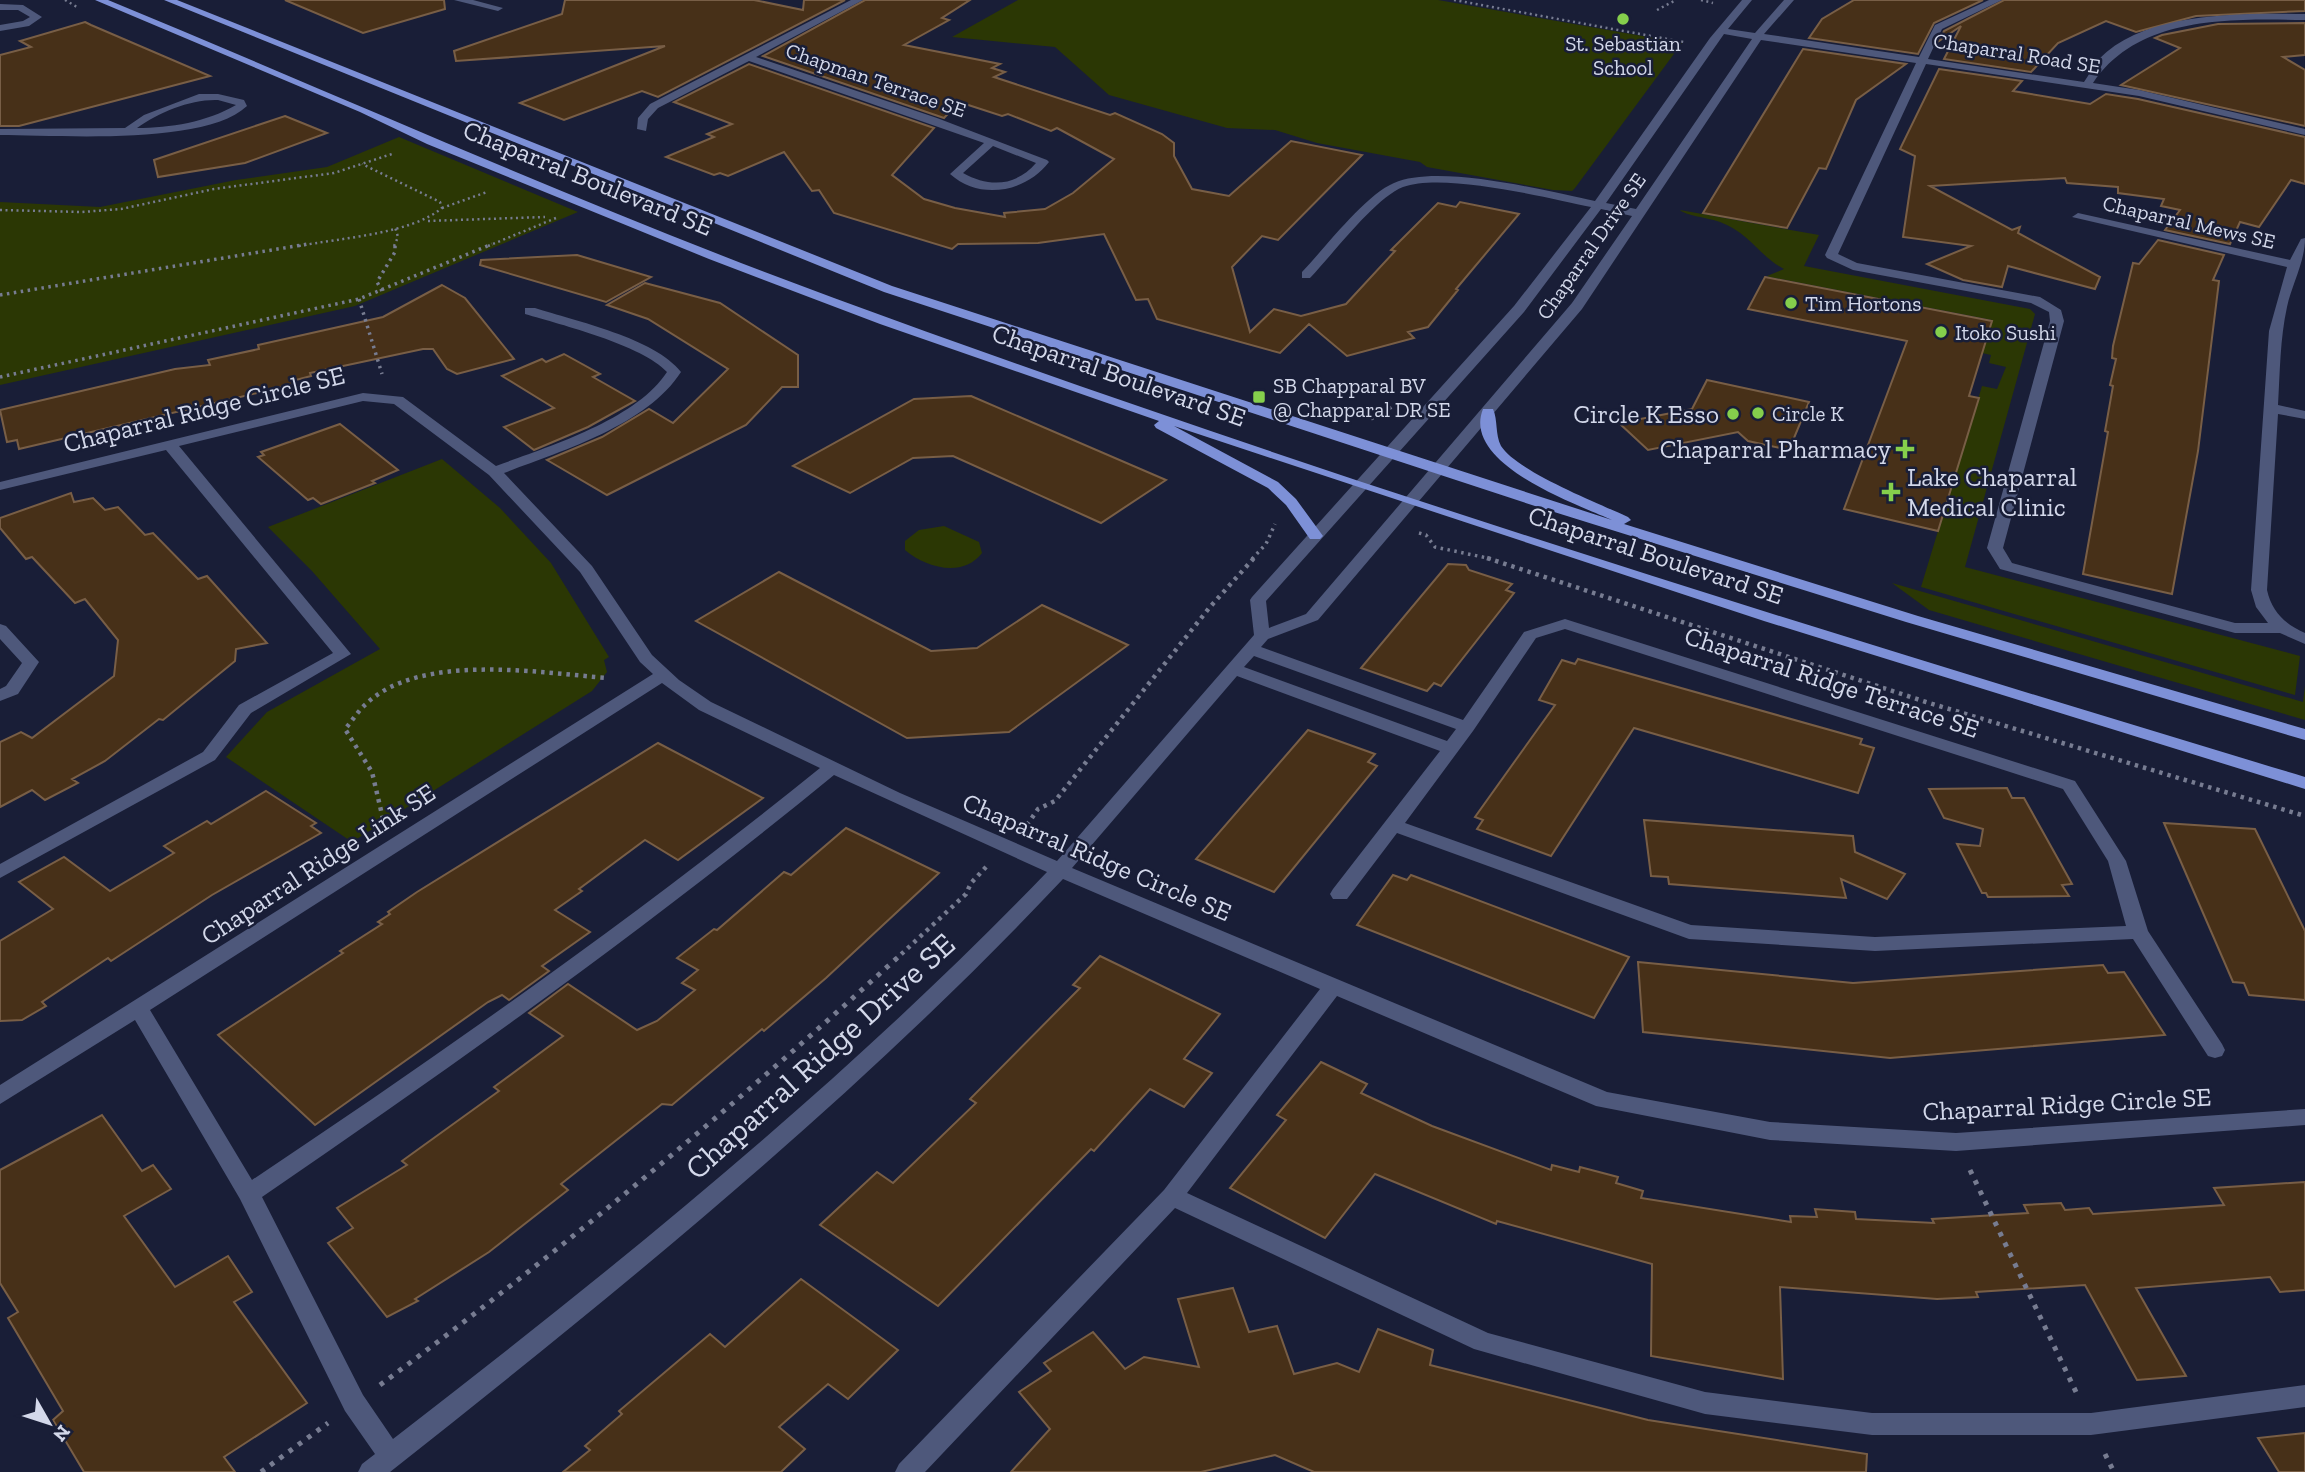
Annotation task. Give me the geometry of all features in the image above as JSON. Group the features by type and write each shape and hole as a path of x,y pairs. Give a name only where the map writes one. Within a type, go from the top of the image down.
{"main road":[{"name":"Chaparral Boulevard SE","path":"100,0 575,200 880,319 1409,501 1992,688 2305,783"},
{"name":"Chaparral Boulevard SE","path":"169,0 888,289 1435,470 1673,545 2305,735"},
{"path":"1112,399 1273,485 1291,502 1315,536"},
{"path":"1488,412 1494,446 1511,463 1673,545"}],"street":[{"path":"459,0 498,8"},
{"path":"642,129 643,118 654,106 858,0"},
{"name":"Chaparral Drive SE","path":"1360,484 1464,374 1519,309 1598,206 1721,31 1746,0"},
{"name":"Chaparral Drive SE","path":"1409,501 1577,306 1759,36 1789,0"},
{"path":"1997,0 1940,25 1831,255 1853,266 2035,300 2055,310 2057,321 1995,548 1997,557 2006,566 2222,624 2282,628"},
{"path":"0,7 19,7 37,17 26,24 0,28"},
{"path":"2087,85 2106,56 2148,34 2218,20 2305,17"},
{"name":"Chaparral Road SE","path":"1721,31 2087,85 2190,103 2305,132"},
{"name":"Chapman Terrace SE","path":"747,57 992,141 1043,162 1033,176 1009,187 975,186 956,174 992,141"},
{"path":"0,132 130,128 156,131 224,117 242,106 240,102 219,95 195,97 143,119 130,128"},
{"path":"1306,275 1390,190 1412,180 1448,179 1641,214"},
{"name":"Chaparral Mews SE","path":"2078,216 2292,264"},
{"path":"2305,242 2292,264 2282,295 2276,331 2259,590 2263,610 2282,628 2305,639"},
{"path":"494,472 579,437 628,413 663,390 674,372 668,364 643,352 530,311"},
{"name":"Chaparral Ridge Circle SE","path":"0,486 363,397 398,400 494,472 586,569 646,658 663,675 705,706 832,768 1060,870 1604,1100 1770,1131 1956,1142 2305,1116"},
{"path":"2271,408 2305,415"},
{"path":"0,872 209,756 245,709 343,654 170,445"},
{"path":"1256,642 1258,600 1360,484"},
{"path":"1256,642 1312,617 1409,501"},
{"name":"Chaparral Ridge Terrace SE","path":"1340,894 1451,749 1530,635 1565,624 2069,785 2118,861 2138,932 2215,1050"},
{"path":"0,629 32,662 12,690 0,696"},
{"path":"1256,642 1467,727"},
{"name":"Chaparral Ridge Drive SE","path":"371,1472 579,1309 793,1127 954,978 1060,870 1256,642"},
{"path":"1234,669 1451,749"},
{"name":"Chaparral Ridge Link SE","path":"0,1096 663,675"},
{"path":"249,1194 449,1060 560,981 673,896 832,768"},
{"path":"1393,825 1689,932 1875,944 2138,932"},
{"path":"908,1472 1172,1196 1334,985"},
{"path":"139,1009 249,1194 354,1403 391,1457"},
{"path":"1172,1196 1483,1342 1706,1404 1872,1424 2091,1424 2305,1396"}],"path":[{"path":"1454,0 1688,42"},
{"path":"1657,10 1676,0"},
{"path":"0,210 82,212 121,209 214,189 334,173 401,151"},
{"path":"362,164 430,195 440,202 442,208"},
{"path":"0,295 232,259 395,227 420,221 437,214 442,208 489,191"},
{"path":"0,377 359,299 564,215 420,221"},
{"path":"383,291 377,282 395,252 398,237 395,227"},
{"path":"359,299 383,379 363,397"},
{"path":"261,1472 500,1294 756,1086 831,1021 966,894 971,883 1038,813 1038,809 1055,801 1210,607 1266,544 1273,531 1274,517"},
{"path":"1426,535 1435,547 1473,553 1926,702 2305,816"},
{"path":"404,841 384,826 372,772 345,729 355,710 381,691 416,677 457,670 609,678 646,658"},
{"path":"1956,1142 2114,1472"}],"green space":[{"path":"1018,0 1438,0 1682,43 1575,188 1572,191 1553,190 1427,167 1420,162 1317,143 1275,130 1227,128 1109,95 1055,47 952,37"},
{"path":"399,137 578,212 355,306 0,385 0,202 100,207 236,180 327,167"},
{"path":"1680,210 1819,235 1804,266 2030,309 2035,314 1965,567 2300,656 2295,695 1921,587 1982,386 1997,389 2006,367 1989,363 1991,355 1982,353 1992,320 1767,276 1784,269 1739,232"},
{"path":"442,459 500,508 551,563 609,657 604,660 607,672 592,691 352,842 226,757 267,712 380,649 312,571 268,527"},
{"path":"944,526 979,542 982,553 965,566 944,568 923,562 905,550 905,541 919,530"},
{"path":"1892,583 2303,702 2305,686 2305,720 1929,610"}],"building":[{"path":"285,0 444,0 445,9 363,33"},
{"path":"565,0 754,0 803,10 804,0 845,0 658,97 642,91 564,120 520,103 665,46 456,61 454,51 562,14"},
{"path":"865,0 970,0 942,18 949,20 904,45 1000,64 992,68 1005,72 994,77 1110,115 1115,113 1162,134 1174,143 1174,156 1192,189 1229,196 1291,141 1362,155 1278,240 1262,236 1232,267 1250,332 1274,309 1301,316 1346,304 1395,251 1391,250 1438,203 1456,207 1460,202 1519,214 1428,327 1408,332 1414,338 1347,356 1309,324 1280,353 1157,319 1148,299 1136,300 1104,234 1038,243 958,244 952,249 834,213 819,190 812,191 784,152 728,176 720,173 714,175 666,157 714,137 707,134 732,124 674,102 749,64 934,128 892,175 924,199 955,208 1005,217 1004,213 1045,209 1073,193 1114,159 1057,128 1051,131 1008,114 1002,116 959,102 944,118 763,56"},
{"path":"1854,0 1983,0 1934,23 1918,54 1809,38 1822,19"},
{"path":"2004,0 2305,0 2305,11 2196,16 2136,32 2106,21 2058,43 2031,72 1944,59 1961,26 1939,41 1944,31"},
{"path":"85,22 210,76 19,126 0,126 0,55 31,47 20,41"},
{"path":"2305,23 2305,55 2283,57 2305,70 2305,126 2121,85 2180,48 2155,38 2162,35 2218,24"},
{"path":"1803,49 1906,64 1856,100 1826,169 1819,168 1787,228 1703,213"},
{"path":"1939,69 2022,81 2013,91 2090,104 2106,94 2138,99 2305,137 2305,184 2291,180 2259,227 2240,222 2230,244 2165,230 2180,210 2161,206 2164,199 2118,193 2118,187 2067,183 2065,178 1930,186 2012,230 2020,227 2018,233 2100,277 2095,289 2008,266 2002,287 1963,280 1927,264 1971,246 1903,237 1915,156 1900,149"},
{"path":"285,116 327,133 245,163 158,177 154,160"},
{"path":"2158,240 2224,255 2213,280 2219,281 2198,451 2172,594 2083,574 2108,432 2105,431 2113,386 2110,385 2116,359 2112,358 2113,346 2133,263 2139,264"},
{"path":"577,255 651,277 606,302 480,265 481,260"},
{"path":"1765,277 1992,321 1969,396 1979,398 1938,531 1844,509 1907,341 1748,309"},
{"path":"645,283 720,303 798,355 798,387 782,387 746,425 607,495 547,460 602,437 649,409 673,423 728,369 648,319 607,305"},
{"path":"442,285 465,298 514,359 457,374 447,369 433,349 423,349 310,373 311,376 292,381 295,384 19,449 17,440 7,442 0,410 175,369 210,365 208,360 259,349 258,345 383,317"},
{"path":"564,354 600,374 593,377 635,401 588,427 534,450 504,427 554,408 502,376 542,359 546,362"},
{"name":"Circle K Esso","path":"1707,380 1809,402 1789,450 1748,441 1738,432 1648,450 1619,423 1692,409"},
{"path":"971,396 1166,480 1101,523 953,456 913,458 850,493 793,466 914,399"},
{"path":"340,424 398,470 372,481 375,483 321,504 313,498 308,500 258,457 264,455 261,452"},
{"path":"71,493 74,502 93,498 105,510 118,507 145,535 153,533 198,579 207,576 267,643 236,649 235,661 163,720 159,719 105,761 72,779 78,783 45,800 32,790 0,807 0,742 21,732 32,738 114,676 118,640 85,599 75,603 32,557 26,559 0,528 0,518"},
{"path":"1448,564 1466,565 1469,570 1512,584 1506,590 1514,593 1441,686 1434,683 1427,691 1361,668"},
{"path":"779,572 931,651 977,648 1042,605 1128,645 1009,732 907,738 696,621"},
{"path":"1578,659 1862,739 1860,744 1874,748 1858,793 1634,728 1551,856 1477,829 1483,820 1475,817 1555,705 1539,700 1562,660 1575,664"},
{"path":"1308,730 1375,754 1368,762 1377,766 1274,892 1196,859"},
{"path":"658,743 763,798 678,860 645,840 579,889 582,891 555,910 590,932 542,966 549,971 509,1000 502,995 488,1002 315,1125 218,1035 343,953 340,951 382,924 378,922 390,914 388,912 417,892"},
{"path":"2007,788 2012,798 2024,798 2072,884 2062,885 2069,896 1988,897 1986,893 1982,893 1957,844 1980,846 1983,829 1944,818 1929,789"},
{"path":"266,791 316,823 311,826 321,833 212,895 111,961 108,958 42,1002 46,1006 22,1020 0,1021 0,941 53,909 19,882 64,857 110,891 174,853 164,846 207,821 211,824"},
{"path":"1644,820 1853,836 1855,852 1905,874 1887,899 1841,879 1846,898 1669,884 1668,877 1651,876"},
{"path":"2164,823 2255,829 2305,931 2305,1000 2249,995 2244,983 2233,982"},
{"path":"846,828 939,873 826,978 764,1031 762,1029 672,1105 662,1104 561,1184 568,1190 489,1252 415,1299 418,1301 387,1317 328,1243 353,1228 337,1208 407,1165 402,1161 499,1091 494,1087 563,1036 529,1013 568,984 637,1030 657,1021 695,990 682,983 698,970 677,958 714,929 717,930 784,872 791,875"},
{"path":"1393,875 1407,880 1411,875 1629,957 1594,1018 1357,925"},
{"path":"1100,956 1220,1014 1184,1059 1212,1073 1184,1107 1150,1089 1094,1151 1091,1149 938,1306 820,1225 877,1172 893,1183 976,1103 970,1099 1080,988 1073,985"},
{"path":"1638,962 1853,983 2103,965 2108,973 2124,972 2165,1035 1890,1058 1643,1032"},
{"path":"1321,1062 1367,1084 1361,1093 1432,1126 1551,1170 1552,1165 1579,1172 1580,1167 1618,1177 1616,1183 1643,1191 1641,1198 1791,1222 1790,1216 1817,1217 1815,1209 1855,1212 1856,1219 1934,1223 1932,1219 2028,1213 2024,1205 2061,1203 2065,1210 2089,1208 2093,1214 2224,1205 2214,1188 2305,1182 2305,1290 2280,1292 2270,1277 2136,1288 2186,1376 2137,1380 2085,1285 1976,1292 1978,1297 1937,1299 1780,1287 1783,1379 1651,1356 1652,1264 1497,1221 1496,1224 1375,1174 1325,1238 1230,1188 1286,1120 1277,1115"},
{"path":"102,1115 142,1171 153,1165 171,1189 124,1216 175,1287 228,1256 252,1292 234,1302 307,1403 224,1457 235,1472 84,1472 53,1420 63,1411 8,1318 18,1312 0,1283 0,1170"},
{"path":"801,1279 898,1350 848,1399 828,1384 779,1427 805,1449 781,1472 563,1472 590,1450 585,1446 622,1414 619,1411 710,1334 725,1347"},
{"path":"1233,1288 1249,1332 1277,1326 1294,1374 1337,1363 1359,1372 1378,1329 1433,1350 1430,1365 1648,1420 1867,1454 1866,1472 1314,1472 1275,1455 1201,1472 1011,1472 1050,1429 1019,1392 1051,1371 1044,1363 1093,1332 1125,1369 1144,1357 1199,1367 1178,1299"},
{"path":"2305,1433 2305,1472 2279,1472 2258,1438"}],"place":[{"name":"St. Sebastian School","path":"1623,19"},
{"name":"Tim Hortons","path":"1791,303"},
{"name":"Itoko Sushi","path":"1941,332"},
{"name":"SB Chapparal BV @ Chapparal DR SE","path":"1259,397"},
{"name":"Circle K","path":"1758,413"},
{"name":"Circle K Esso","path":"1733,414"},
{"name":"Chaparral Pharmacy","path":"1905,449"},
{"name":"Lake Chaparral Medical Clinic","path":"1891,492"}]}
